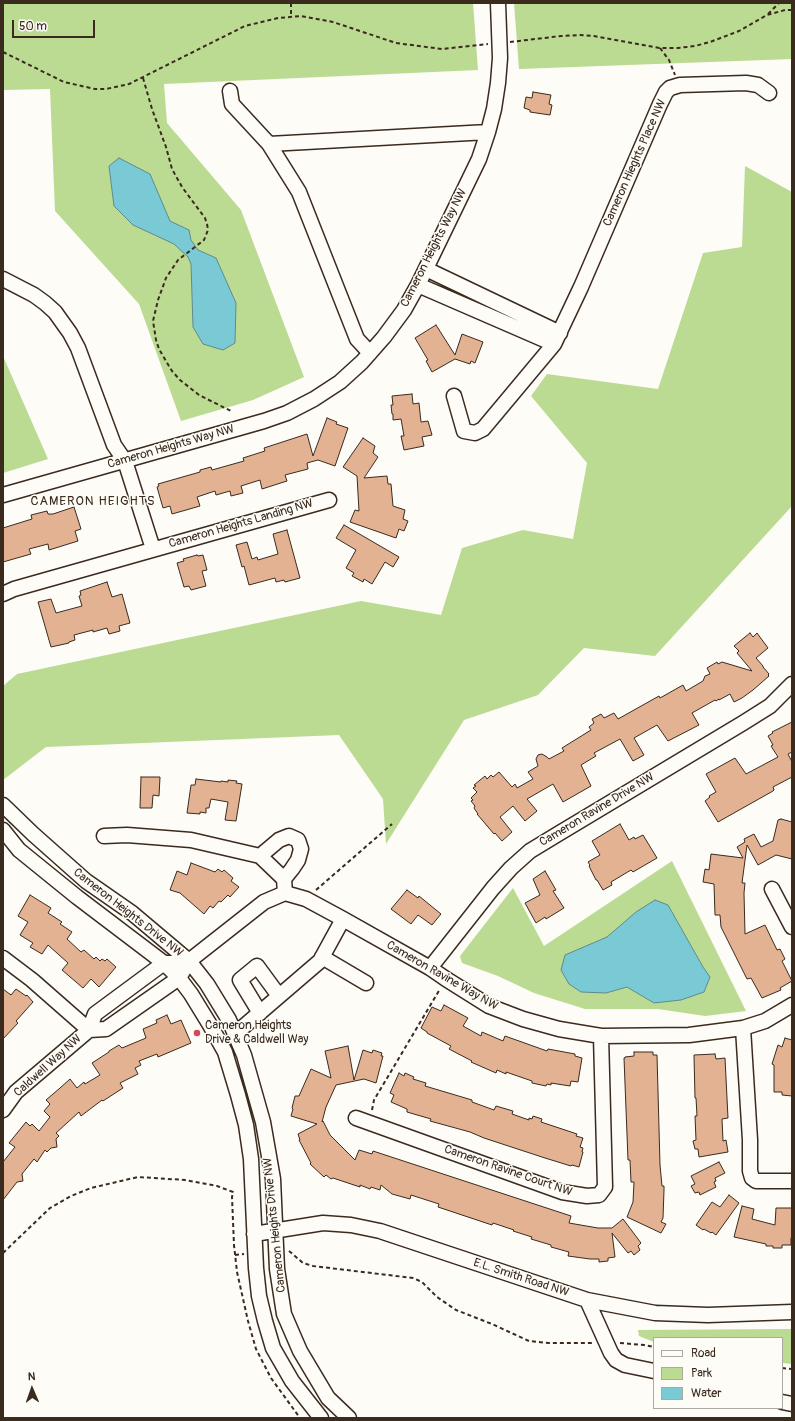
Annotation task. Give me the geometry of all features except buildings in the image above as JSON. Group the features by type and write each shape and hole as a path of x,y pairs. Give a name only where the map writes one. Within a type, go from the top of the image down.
{"street":[{"name":"Cameron Heights Way NW","path":"3,495 264,421 287,413 314,399 340,382 370,353 404,310 418,285 479,158 494,109 498,83 500,43 498,3"},
{"path":"680,84 746,83 758,85 769,93"},
{"name":"Cameron Hieghts Place NW","path":"454,396 464,431 475,433 483,429 557,338 660,104 666,92 670,88 680,84"},
{"path":"230,91 232,104 268,144 299,192 357,339 370,353"},
{"path":"268,144 488,132"},
{"path":"426,269 557,338"},
{"name":"Cameron Heights Landing NW","path":"3,279 34,295 45,303 63,321 78,348 114,445 125,460 153,549"},
{"path":"418,285 557,338"},
{"name":"Cameron Heights Landing NW","path":"3,594 14,589 329,500"},
{"name":"Cameron Ravine Drive NW","path":"430,968 493,888 511,868 530,851 770,706 792,684"},
{"name":"Cameron Heights Drive NW","path":"3,805 86,881 132,913 189,961 208,984 229,1020 244,1055 263,1122 281,1229 276,1251 277,1269 284,1314 300,1351 328,1398 349,1418"},
{"name":"Cameron Heights Drive NW","path":"3,830 19,850 77,897 164,963 179,978 191,994 225,1052 246,1125 251,1159 255,1253 260,1296 273,1348 292,1381 321,1418"},
{"path":"104,836 127,835 190,840 260,856 284,886"},
{"path":"3,958 32,980 88,1030 106,1029 179,978 189,961 284,886 298,860 301,849 298,840 289,836 279,840 260,856"},
{"name":"Cameron Ravine Way NW","path":"284,886 430,968 489,1006 523,1019 559,1029 601,1036 689,1036 743,1028 765,1021 792,1004"},
{"path":"772,889 792,927"},
{"path":"235,1034 320,961 343,919"},
{"path":"322,957 366,983"},
{"path":"164,963 189,961"},
{"name":"Caldwell Way NW","path":"3,1110 16,1092 88,1030 96,1014 164,963"},
{"path":"260,1013 240,980 257,966 279,996"},
{"path":"743,1028 750,1140 750,1171 752,1178 756,1181 792,1181"},
{"name":"Cameron Ravine Court NW","path":"362,1121 562,1192 587,1196 599,1195 605,1188 601,1036"},
{"name":"E.L. Smith Road NW","path":"254,1234 323,1223 351,1225 380,1231 587,1300 655,1314 708,1315 792,1312"},
{"path":"587,1300 606,1343 616,1360 653,1372"}],"path":[{"path":"291,3 292,17"},
{"path":"767,15 778,3"},
{"path":"3,52 52,77 78,86 106,89 129,84 143,78 245,26 278,18 301,16 333,22 396,43 442,50 580,35 594,36 660,48 695,46 710,42 739,31 767,15 785,10 792,10"},
{"path":"660,48 669,60 680,84"},
{"path":"143,78 172,169 182,187 207,224 204,240 182,256 166,278 155,311 153,321 154,332 159,349 172,371 180,380 198,395 233,412"},
{"path":"306,899 392,824"},
{"path":"362,1121 446,979"},
{"path":"3,1253 50,1208 71,1196 91,1188 138,1177 185,1180 217,1186 232,1192"},
{"path":"276,1251 288,1250 303,1263 313,1266 413,1278 422,1282 437,1297 456,1310 529,1341 549,1343 606,1343 653,1347"},
{"path":"235,1255 255,1253"}],"green space":[{"path":"3,3 473,3 478,70 164,84 167,123 241,210 304,377 253,400 181,421 139,304 55,211 50,89 3,90"},
{"path":"514,3 792,3 792,59 519,69"},
{"path":"745,166 792,192 792,506 655,656 584,648 538,695 464,720 386,844 383,799 339,735 46,747 3,780 3,686 17,674 361,601 441,615 462,548 523,530 573,539 587,463 531,396 547,374 658,389 703,253 742,247"},
{"path":"3,356 48,459 3,473"},
{"path":"672,861 746,1011 705,1016 658,1009 585,1009 534,993 498,976 462,963 460,956 513,888 544,946"},
{"path":"792,1329 792,1364 783,1363 783,1337 653,1337 653,1342 639,1336 638,1330"}],"water":[{"path":"119,158 150,174 170,221 189,230 191,240 198,250 216,258 236,303 235,343 223,350 203,344 193,327 191,264 188,257 174,244 133,225 114,206 109,166"},
{"path":"655,900 668,905 710,977 704,992 681,1000 654,1003 627,987 606,993 581,992 569,984 561,970 565,955 607,937 636,912"}],"place":[{"name":"Cameron Heights Drive & Caldwell Way","path":"197,1033"}],"district":[{"name":"CAMERON HEIGHTS","path":"93,502"}]}
